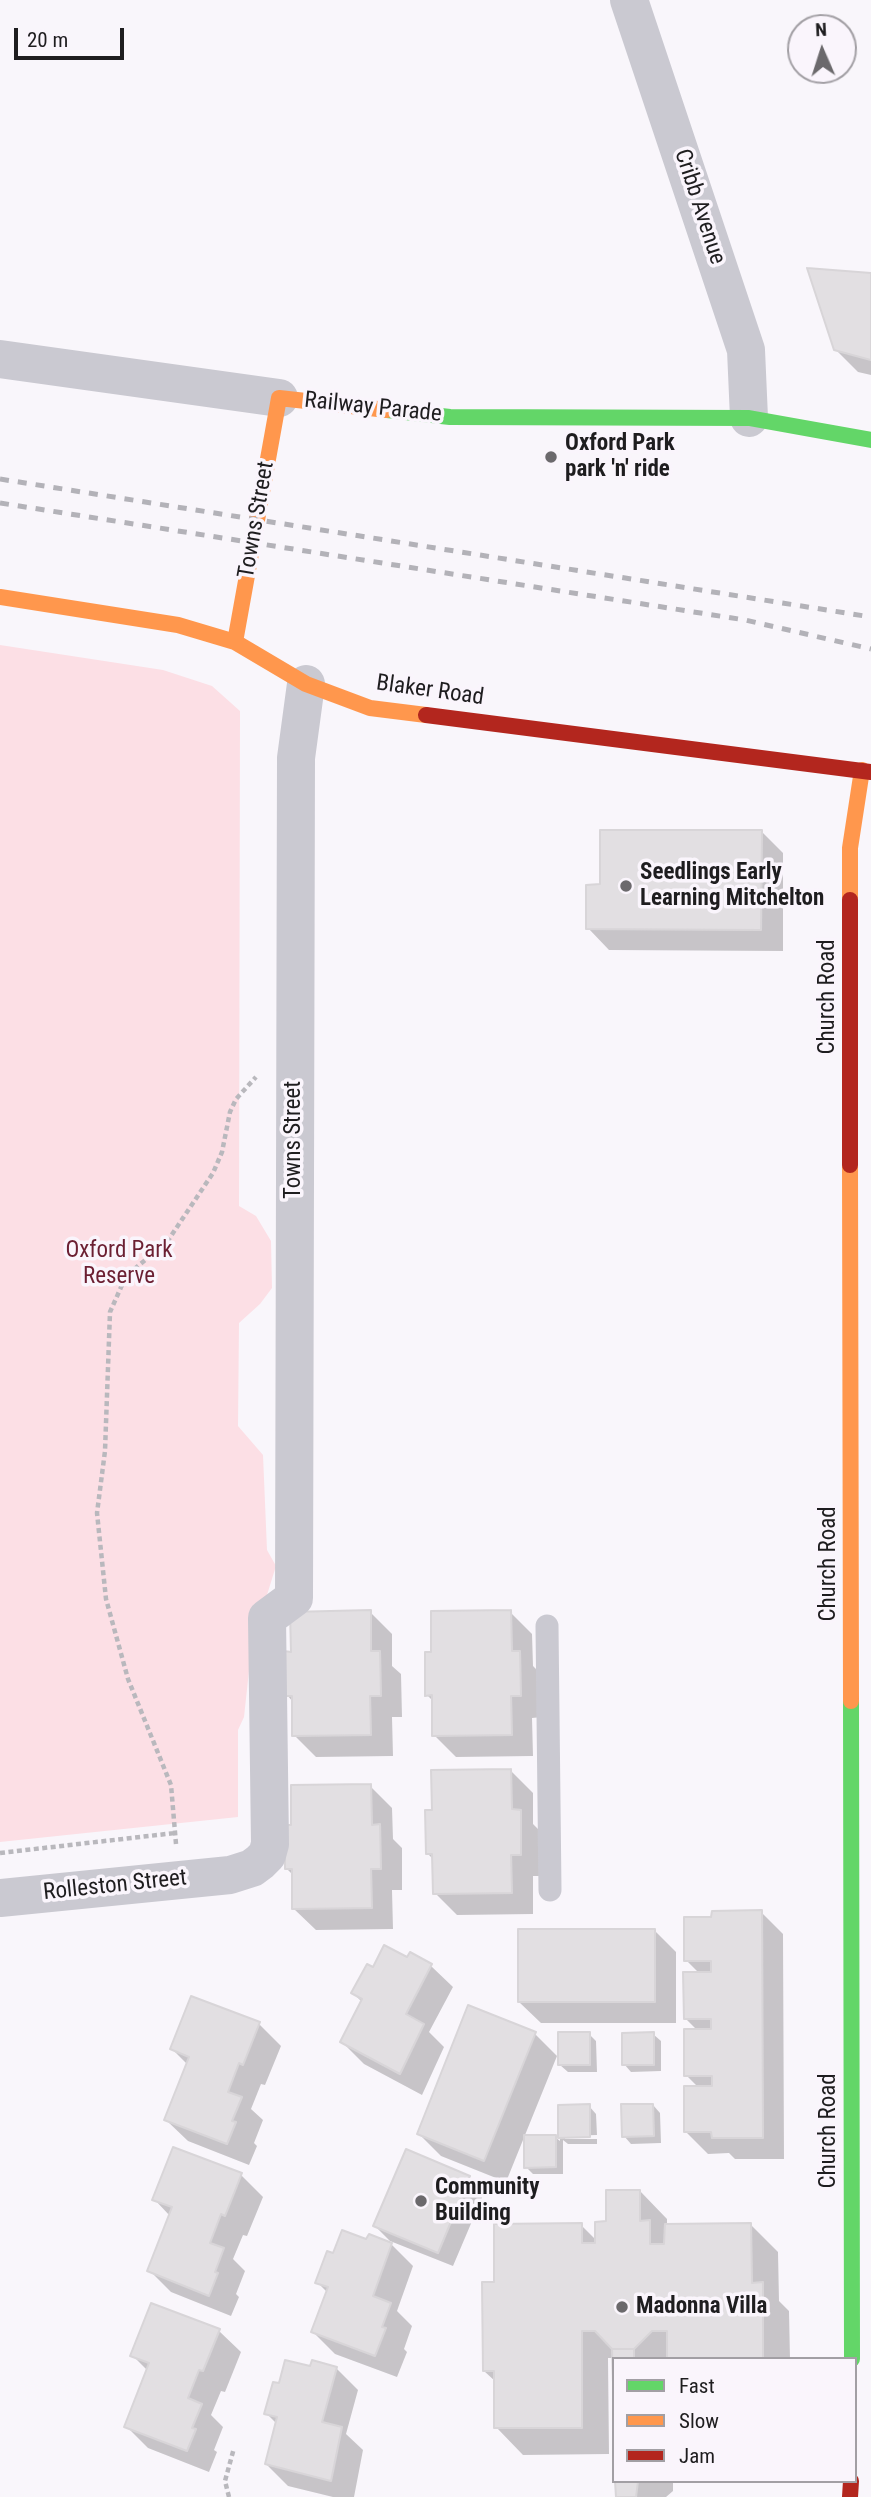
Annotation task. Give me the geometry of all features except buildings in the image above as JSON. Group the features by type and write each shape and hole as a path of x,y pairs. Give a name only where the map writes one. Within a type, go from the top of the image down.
{"street":[{"name":"Cribb Avenue","path":"629,0 746,350 749,418"},
{"name":"Railway Parade","path":"0,359 279,398 450,417 749,418 871,440"},
{"name":"Towns Street","path":"235,642 279,398"},
{"name":"Blaker Road","path":"0,597 178,625 235,642 306,684 370,708 866,771"},
{"name":"Towns Street","path":"230,1875 252,1868 260,1862 267,1855 270,1844 267,1618 294,1598 296,758 306,684"},
{"name":"Church Road","path":"859,2338 862,1801 850,848 866,771"},
{"name":"Rolleston Street","path":"0,1898 230,1875"}],"lane":[{"path":"547,1626 550,1890"}],"path":[{"path":"178,1879 171,1785 128,1679 106,1599 97,1513 105,1451 110,1312 126,1276 167,1242 213,1173 222,1152 230,1112 236,1099 258,1074 269,1070 294,1070"},
{"path":"0,1853 175,1833"},
{"path":"229,2497 225,2480 234,2448"}],"green space":[{"name":"Oxford Park Reserve","path":"0,645 163,670 212,686 240,711 239,1206 256,1216 271,1241 272,1288 260,1304 239,1323 238,1426 263,1455 267,1550 276,1566 252,1643 244,1717 238,1730 238,1817 0,1842"}],"railway":[{"path":"0,479 871,617"},
{"path":"0,503 745,620 871,649"}],"traffic: fast":[{"path":"387,410 450,417 749,418 871,440"},
{"path":"851,1701 852,2357"}],"traffic: slow":[{"path":"235,642 279,398 387,410"},
{"path":"0,597 178,625 235,642 306,684 370,708 426,715"},
{"path":"850,900 850,848 862,770"},
{"path":"850,1165 851,1701"}],"traffic: jam":[{"path":"426,715 871,772"},
{"path":"850,900 850,1165"},
{"path":"850,2497 851,2483"}],"place":[{"name":"Oxford Park park 'n' ride","path":"551,457"},
{"name":"Seedlings Early Learning Mitchelton","path":"626,886"},
{"name":"Community Building","path":"421,2201"},
{"name":"Madonna Villa","path":"622,2307"}]}
